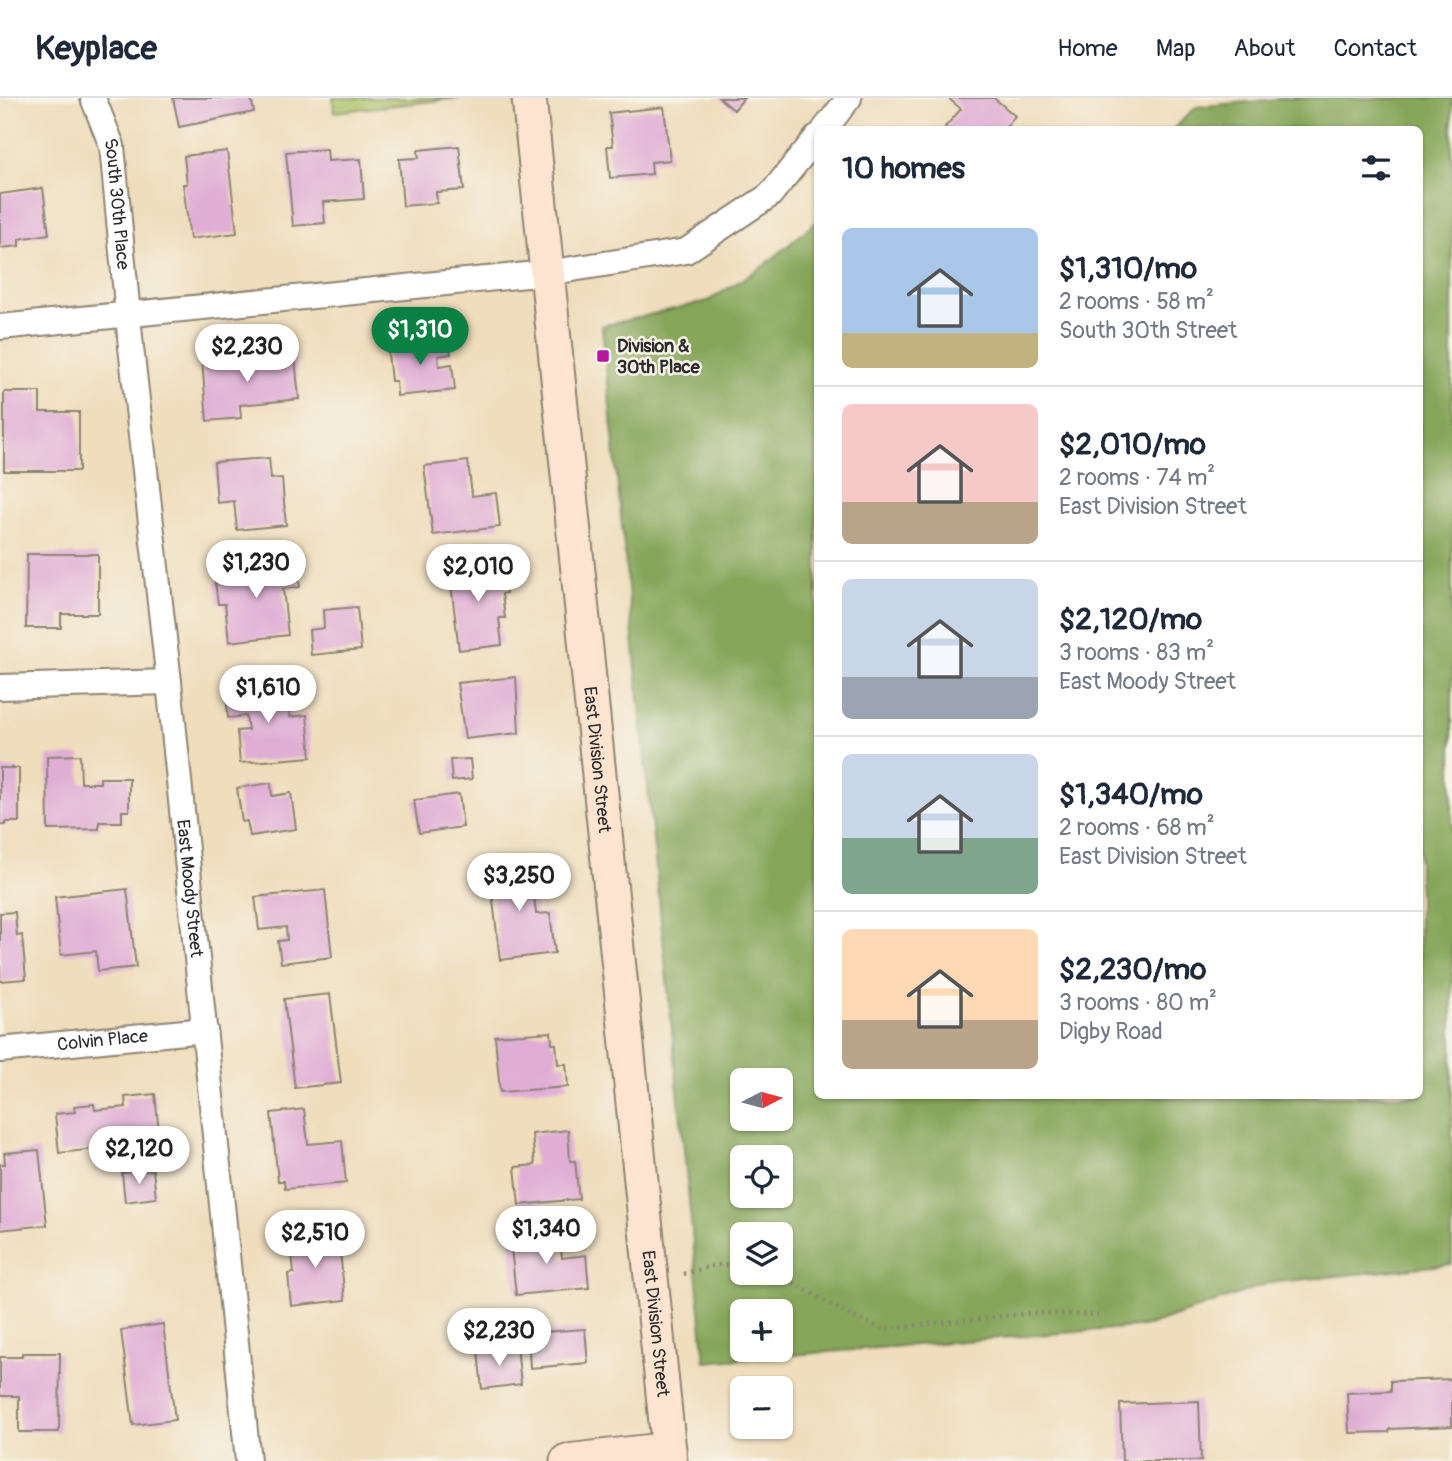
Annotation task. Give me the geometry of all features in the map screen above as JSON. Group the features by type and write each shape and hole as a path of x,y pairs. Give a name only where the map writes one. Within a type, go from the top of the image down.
{"street":[{"name":"South 30th Place","path":"93,98 112,146 129,316"},
{"name":"East Division Street","path":"529,98 670,1455"},
{"path":"827,126 849,98"},
{"path":"0,327 547,273 686,251 770,195 814,141"},
{"name":"East Moody Street","path":"129,316 170,682 248,1461"},
{"path":"0,687 170,682"},
{"name":"Colvin Place","path":"0,1049 205,1030"},
{"path":"567,1461 670,1455"}],"path":[{"path":"684,1274 715,1265 730,1265"},
{"path":"793,1283 850,1316 883,1329 1032,1313 1098,1315"}],"green space":[{"path":"333,98 460,98 334,112"},
{"path":"1288,98 1452,98 1452,1264 1269,1283 1148,1326 793,1355 793,1299 730,1299 730,1360 705,1362 602,326 708,301 765,265 814,224 814,1099 1423,1099 1423,126 1176,126 1196,107"}],"building":[{"path":"173,98 251,98 254,112 179,127"},
{"path":"719,98 744,98 734,110"},
{"path":"948,98 994,98 1015,116 1007,126 946,126 961,109"},
{"path":"664,107 670,160 651,162 652,174 610,178 607,146 613,146 609,113"},
{"path":"459,146 464,190 436,192 437,203 403,206 399,159 419,158 418,150"},
{"path":"327,149 328,161 361,159 364,199 323,202 325,223 293,226 286,152"},
{"path":"227,151 237,233 190,239 183,184 187,184 184,156"},
{"path":"43,188 49,234 19,239 19,246 0,248 0,194"},
{"path":"449,338 451,354 438,356 439,366 452,364 455,390 397,396 396,381 391,381 387,344"},
{"path":"265,355 266,360 295,358 299,399 240,405 241,418 207,421 202,361"},
{"path":"4,392 40,392 40,412 79,412 79,471 4,471"},
{"path":"269,458 271,479 282,478 286,525 237,530 234,501 217,503 214,462"},
{"path":"468,461 472,496 496,493 500,527 433,535 424,466"},
{"path":"27,554 98,554 98,614 61,614 61,628 26,628"},
{"path":"296,561 300,587 283,589 288,635 229,642 225,604 218,604 215,582 220,582 219,570"},
{"path":"503,562 506,593 502,594 505,618 499,618 502,645 459,650 449,568"},
{"path":"357,607 361,650 311,655 309,630 324,628 323,610"},
{"path":"516,677 519,733 465,739 457,683"},
{"path":"287,684 290,717 307,715 311,757 240,763 237,731 248,730 246,716 228,718 226,690"},
{"path":"80,755 81,783 100,783 100,778 129,778 129,811 122,811 122,822 99,822 99,829 48,830 47,756"},
{"path":"470,759 472,779 452,781 450,760"},
{"path":"0,768 19,768 19,822 6,822 6,825 0,825"},
{"path":"271,783 272,796 291,793 296,829 250,836 247,821 242,822 237,788"},
{"path":"459,794 463,827 419,833 414,800"},
{"path":"530,861 536,914 550,913 555,953 500,960 489,866"},
{"path":"127,889 136,967 98,971 96,951 61,955 55,897"},
{"path":"325,890 332,957 281,963 278,941 287,940 286,927 259,930 255,897"},
{"path":"15,912 17,936 22,935 26,979 0,981 0,913"},
{"path":"330,994 341,1083 295,1088 284,999"},
{"path":"551,1032 552,1044 556,1044 558,1064 566,1064 568,1087 500,1092 495,1036"},
{"path":"155,1094 160,1142 59,1153 55,1114 75,1112 74,1106 94,1104 95,1110 126,1107 125,1097"},
{"path":"304,1109 308,1144 342,1141 346,1183 285,1189 284,1181 278,1181 271,1113"},
{"path":"568,1130 570,1161 575,1161 579,1199 519,1205 515,1167 535,1165 532,1134"},
{"path":"39,1150 47,1225 0,1230 0,1164 5,1164 4,1153"},
{"path":"153,1170 156,1198 125,1202 122,1173"},
{"path":"327,1229 329,1252 340,1251 345,1300 291,1306 288,1274 294,1273 290,1233"},
{"path":"559,1234 562,1258 586,1255 589,1288 516,1295 510,1238"},
{"path":"163,1324 175,1420 133,1425 121,1330"},
{"path":"585,1329 588,1363 530,1368 528,1333"},
{"path":"517,1347 521,1384 482,1389 478,1351"},
{"path":"22,1353 60,1353 59,1432 19,1432 19,1396 0,1396 0,1357 22,1357"},
{"path":"1452,1379 1452,1426 1349,1433 1347,1393 1391,1391 1391,1381"},
{"path":"1199,1401 1201,1461 1122,1461 1120,1404"}],"place":[{"name":"Division & 30th Place","path":"603,356"}]}
